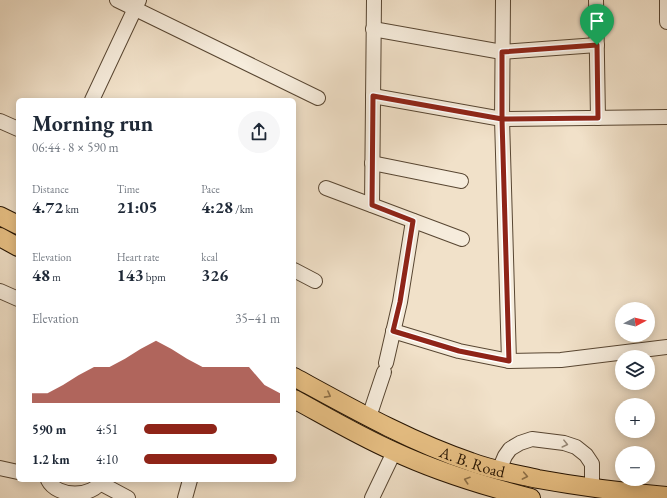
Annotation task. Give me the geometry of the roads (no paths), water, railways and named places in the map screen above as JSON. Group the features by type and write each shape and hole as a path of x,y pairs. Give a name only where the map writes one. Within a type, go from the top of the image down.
{"main road":[{"path":"0,216 16,224"},
{"path":"0,237 16,246"},
{"name":"A. B. Road","path":"296,378 369,417 429,445 471,462 523,476 592,488 667,496"},
{"name":"A. B. Road","path":"296,400 394,452 449,474 492,488 531,498"}],"street":[{"path":"117,0 137,4 318,98"},
{"path":"372,205 374,0"},
{"path":"503,0 502,119 509,361"},
{"path":"596,0 598,118"},
{"path":"667,0 667,22"},
{"path":"93,98 137,4"},
{"path":"373,29 502,52 597,45"},
{"path":"373,96 502,119 667,117"},
{"path":"0,121 16,128"},
{"path":"372,163 461,180"},
{"path":"326,188 462,239"},
{"path":"369,417 387,361 400,302 413,221"},
{"path":"296,271 315,281"},
{"path":"0,291 16,298"},
{"path":"393,331 459,351 509,361 561,360 667,347"},
{"path":"500,470 505,456 510,449 520,443 532,439 564,443 576,447 586,455 592,464 592,488"},
{"path":"372,498 394,452"},
{"path":"0,468 16,472"},
{"path":"49,482 58,492 69,497 78,498 92,492 101,482 128,498"},
{"path":"185,498 189,482"}]}
